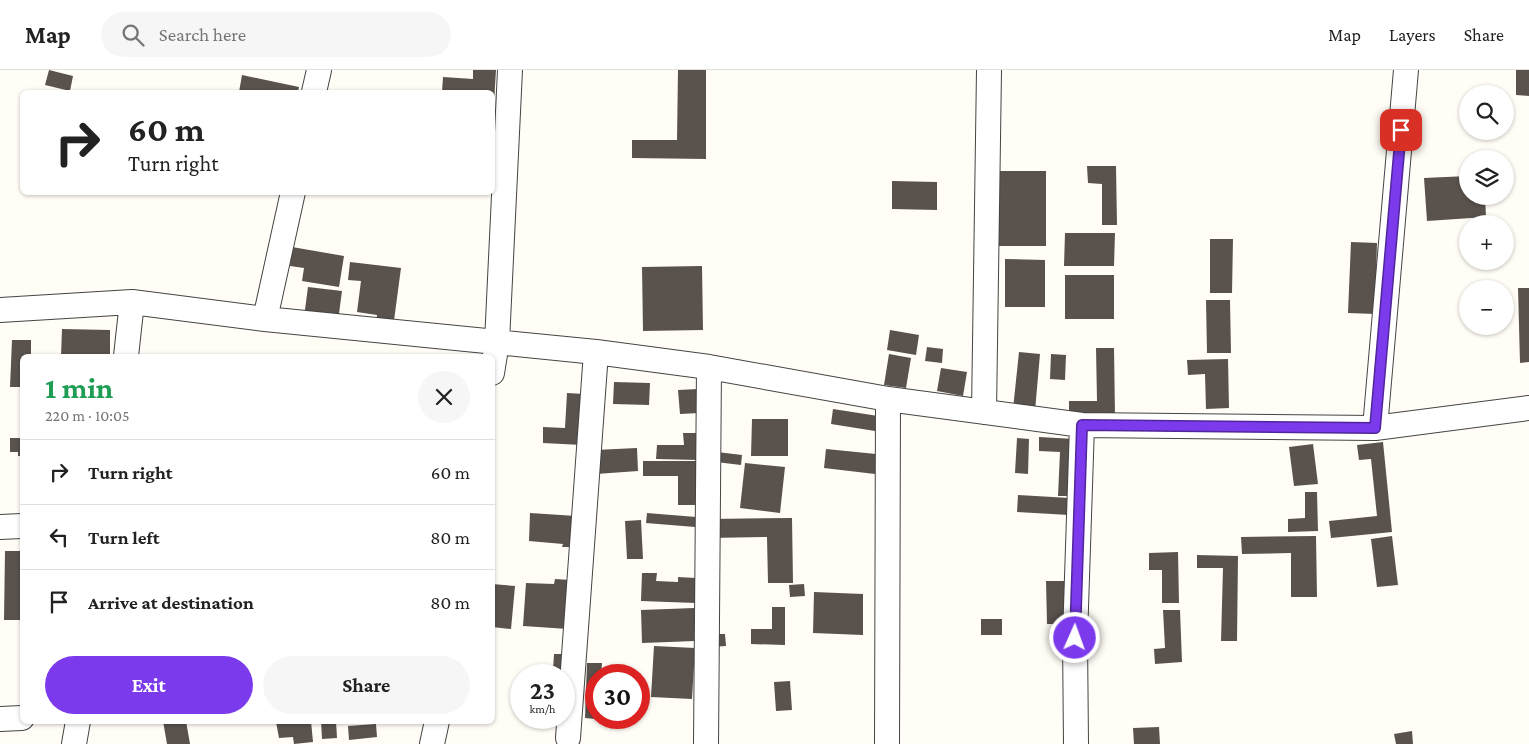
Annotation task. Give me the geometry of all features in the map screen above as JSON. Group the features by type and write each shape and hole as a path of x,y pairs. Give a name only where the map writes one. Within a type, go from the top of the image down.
{"street":[{"path":"314,90 319,70"},
{"path":"495,354 510,70"},
{"path":"984,412 989,70"},
{"path":"1375,428 1406,70"},
{"path":"265,320 292,195"},
{"path":"0,310 132,302 265,320 596,352 709,366 888,399 1082,425 1375,428 1529,408"},
{"path":"126,354 132,302"},
{"path":"568,738 596,352"},
{"path":"706,744 709,366"},
{"path":"887,744 888,399"},
{"path":"1076,744 1075,638 1082,425"},
{"path":"0,527 20,526"},
{"path":"0,719 20,718"},
{"path":"74,744 77,724"},
{"path":"432,744 436,724"}],"building":[{"path":"49,70 73,76 70,90 45,85"},
{"path":"473,70 496,70 495,90 442,90 443,77 473,79"},
{"path":"678,70 706,70 706,159 632,158 632,140 677,140"},
{"path":"1516,70 1529,70 1529,96 1516,95"},
{"path":"242,75 299,87 298,90 239,90"},
{"path":"1087,166 1116,166 1117,225 1102,225 1102,184 1088,183"},
{"path":"995,171 1046,171 1046,246 995,246"},
{"path":"1459,176 1459,205 1485,205 1486,215 1459,215 1459,219 1427,221 1424,178"},
{"path":"892,181 937,182 937,210 892,209"},
{"path":"1065,233 1115,233 1114,266 1064,266"},
{"path":"1210,239 1233,239 1232,293 1210,293"},
{"path":"1351,242 1377,243 1375,314 1348,313"},
{"path":"292,247 344,256 339,287 302,281 304,268 290,266"},
{"path":"1005,259 1045,260 1045,307 1005,307"},
{"path":"350,262 401,268 393,328 376,325 377,315 357,312 361,281 348,280"},
{"path":"702,266 703,330 643,331 642,267"},
{"path":"1065,275 1114,275 1114,319 1065,319"},
{"path":"308,287 342,291 338,321 304,317"},
{"path":"1518,288 1529,288 1529,362 1520,363"},
{"path":"1206,300 1230,300 1231,353 1207,353"},
{"path":"62,329 110,330 110,354 61,354"},
{"path":"890,330 919,335 916,355 887,350"},
{"path":"12,340 31,340 31,354 20,354 20,387 10,387"},
{"path":"927,347 943,349 942,363 925,361"},
{"path":"1096,348 1114,348 1115,416 1069,417 1069,401 1097,401"},
{"path":"1019,352 1040,354 1035,411 1013,409"},
{"path":"889,354 911,358 906,388 884,385"},
{"path":"1051,354 1066,355 1065,380 1050,379"},
{"path":"1228,359 1229,408 1206,409 1205,374 1188,375 1187,360"},
{"path":"941,368 967,372 963,396 937,391"},
{"path":"614,382 650,383 649,405 613,404"},
{"path":"698,389 699,413 680,414 678,390"},
{"path":"567,393 584,394 582,445 543,443 543,427 565,428"},
{"path":"833,409 878,416 875,431 831,424"},
{"path":"752,419 788,419 788,456 751,456"},
{"path":"683,433 698,433 698,460 656,459 657,445 684,445"},
{"path":"1039,437 1075,439 1072,496 1058,496 1060,452 1039,451"},
{"path":"10,438 20,438 20,456 18,456 18,452 10,452"},
{"path":"1017,438 1029,439 1028,474 1015,473"},
{"path":"1383,442 1392,532 1331,538 1329,521 1377,516 1371,459 1359,460 1357,445"},
{"path":"1313,444 1318,484 1294,486 1289,447"},
{"path":"637,448 638,471 596,474 595,450"},
{"path":"826,449 876,454 875,474 824,468"},
{"path":"717,452 742,455 741,465 716,462"},
{"path":"643,461 697,461 697,505 678,505 678,476 643,476"},
{"path":"745,463 785,467 780,513 740,508"},
{"path":"1305,492 1317,492 1318,531 1288,532 1288,519 1305,518"},
{"path":"1018,495 1070,498 1069,515 1017,512"},
{"path":"530,513 576,516 573,547 562,547 563,544 529,541"},
{"path":"647,513 696,517 695,527 646,523"},
{"path":"792,518 793,583 768,583 767,537 710,538 710,519"},
{"path":"641,520 643,559 627,559 625,521"},
{"path":"1316,536 1317,597 1291,597 1291,553 1242,554 1241,537"},
{"path":"1392,536 1398,585 1377,587 1371,539"},
{"path":"5,551 20,551 20,620 4,620"},
{"path":"1178,552 1179,603 1162,603 1162,570 1149,570 1149,553"},
{"path":"1197,555 1238,556 1237,641 1221,641 1223,568 1197,568"},
{"path":"642,573 657,573 656,581 678,582 678,577 696,578 696,603 641,601"},
{"path":"555,579 571,580 568,629 523,626 526,583 554,584"},
{"path":"1046,581 1065,581 1065,624 1047,624"},
{"path":"495,584 515,586 511,629 495,627"},
{"path":"804,584 805,596 790,597 789,585"},
{"path":"814,592 863,594 863,635 813,633"},
{"path":"772,607 785,607 785,645 751,644 751,629 772,629"},
{"path":"694,608 695,641 642,643 641,610"},
{"path":"1163,610 1180,610 1182,662 1155,664 1154,649 1165,648"},
{"path":"981,619 1002,619 1002,635 981,635"},
{"path":"710,634 725,634 726,646 711,647"},
{"path":"654,646 695,648 692,699 651,697"},
{"path":"554,654 566,654 566,664 553,664"},
{"path":"790,681 792,710 776,711 774,682"},
{"path":"164,724 187,724 190,744 167,744"},
{"path":"276,724 311,724 313,742 294,744 293,737 279,738"},
{"path":"321,724 336,724 337,738 322,739"},
{"path":"376,724 377,737 349,740 348,726"},
{"path":"1159,727 1160,744 1134,744 1133,728"},
{"path":"1412,731 1413,744 1396,744 1394,734"}],"route":[{"path":"1075,638 1082,425 1375,428 1401,130"}]}
